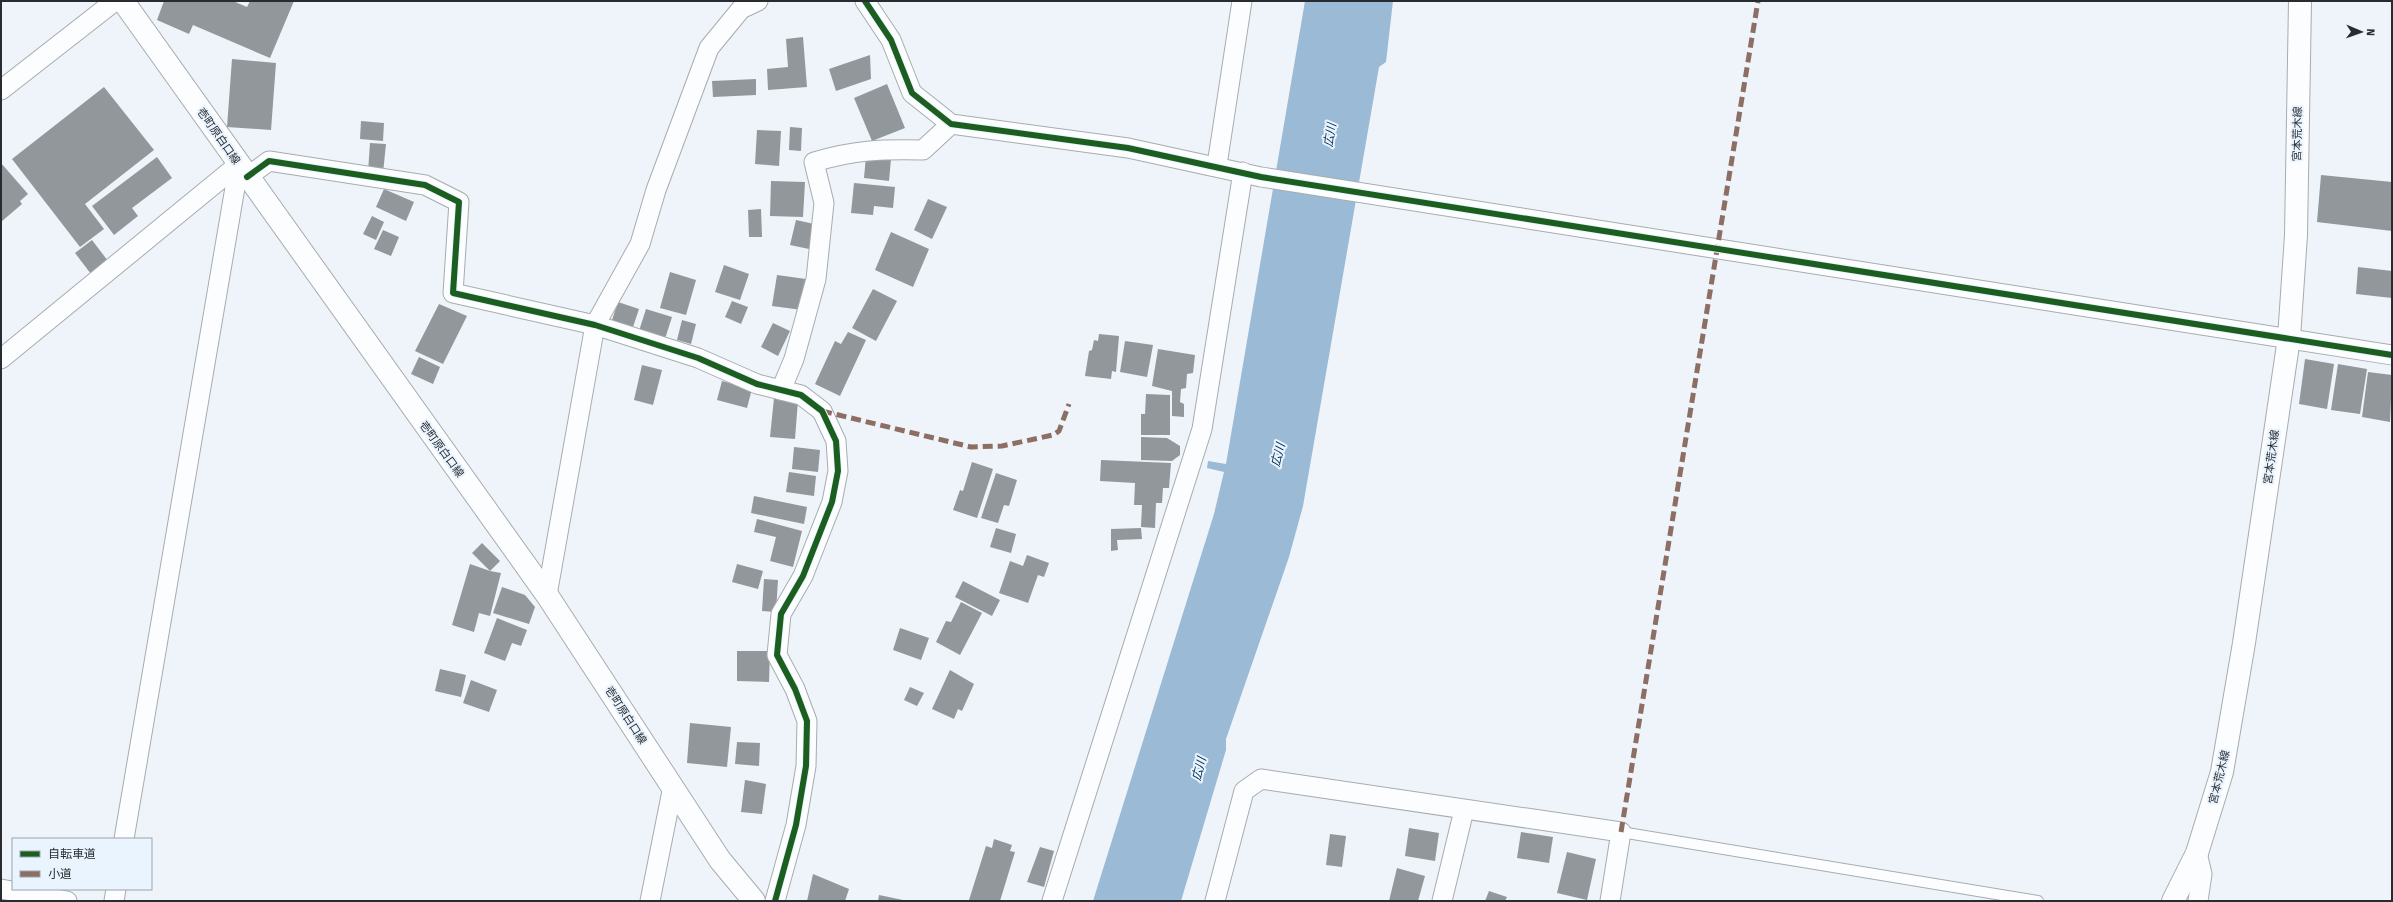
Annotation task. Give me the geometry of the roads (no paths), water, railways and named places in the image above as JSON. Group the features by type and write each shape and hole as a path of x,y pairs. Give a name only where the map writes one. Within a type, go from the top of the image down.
{"main road":[{"name":"壱町原白口線","path":"123,1 547,595 720,860 754,901"},
{"name":"宮本荒木線","path":"2173,901 2197,853 2222,772 2244,643 2289,338 2296,235 2300,1"}],"street":[{"path":"1,90 115,1"},
{"path":"547,595 595,325 640,244 656,190 709,48 742,9 758,1"},
{"path":"865,1 891,40 912,93 950,124 1128,148 1217,165 1261,176 1397,199 2392,355"},
{"path":"1217,165 1242,1"},
{"path":"781,390 794,359 816,279 824,203 814,162 842,153 875,149 923,150 950,124"},
{"path":"1,359 243,171 269,161 425,185 459,202 453,293 595,325 698,358 757,384 801,395 822,411 836,441 838,471 832,502 803,576 781,614 777,655 795,689 807,720 807,728 806,766 796,825 775,901"},
{"path":"124,838 243,171"},
{"path":"1052,901 1202,429 1243,172"},
{"path":"1215,901 1244,791 1261,779 1621,832 1610,901"},
{"path":"650,901 673,786"},
{"path":"1442,901 1464,810"},
{"path":"2197,853 2202,874 2198,901"},
{"path":"1,890 67,901"},
{"path":"114,901 116,890"}],"lane":[{"path":"1621,832 2038,901"}],"water":[{"name":"広川","path":"1305,1 1393,1 1386,62 1379,67 1303,506 1289,557 1226,739 1226,750 1181,901 1093,901 1214,514 1224,472 1207,468 1208,461 1226,464"}]}
